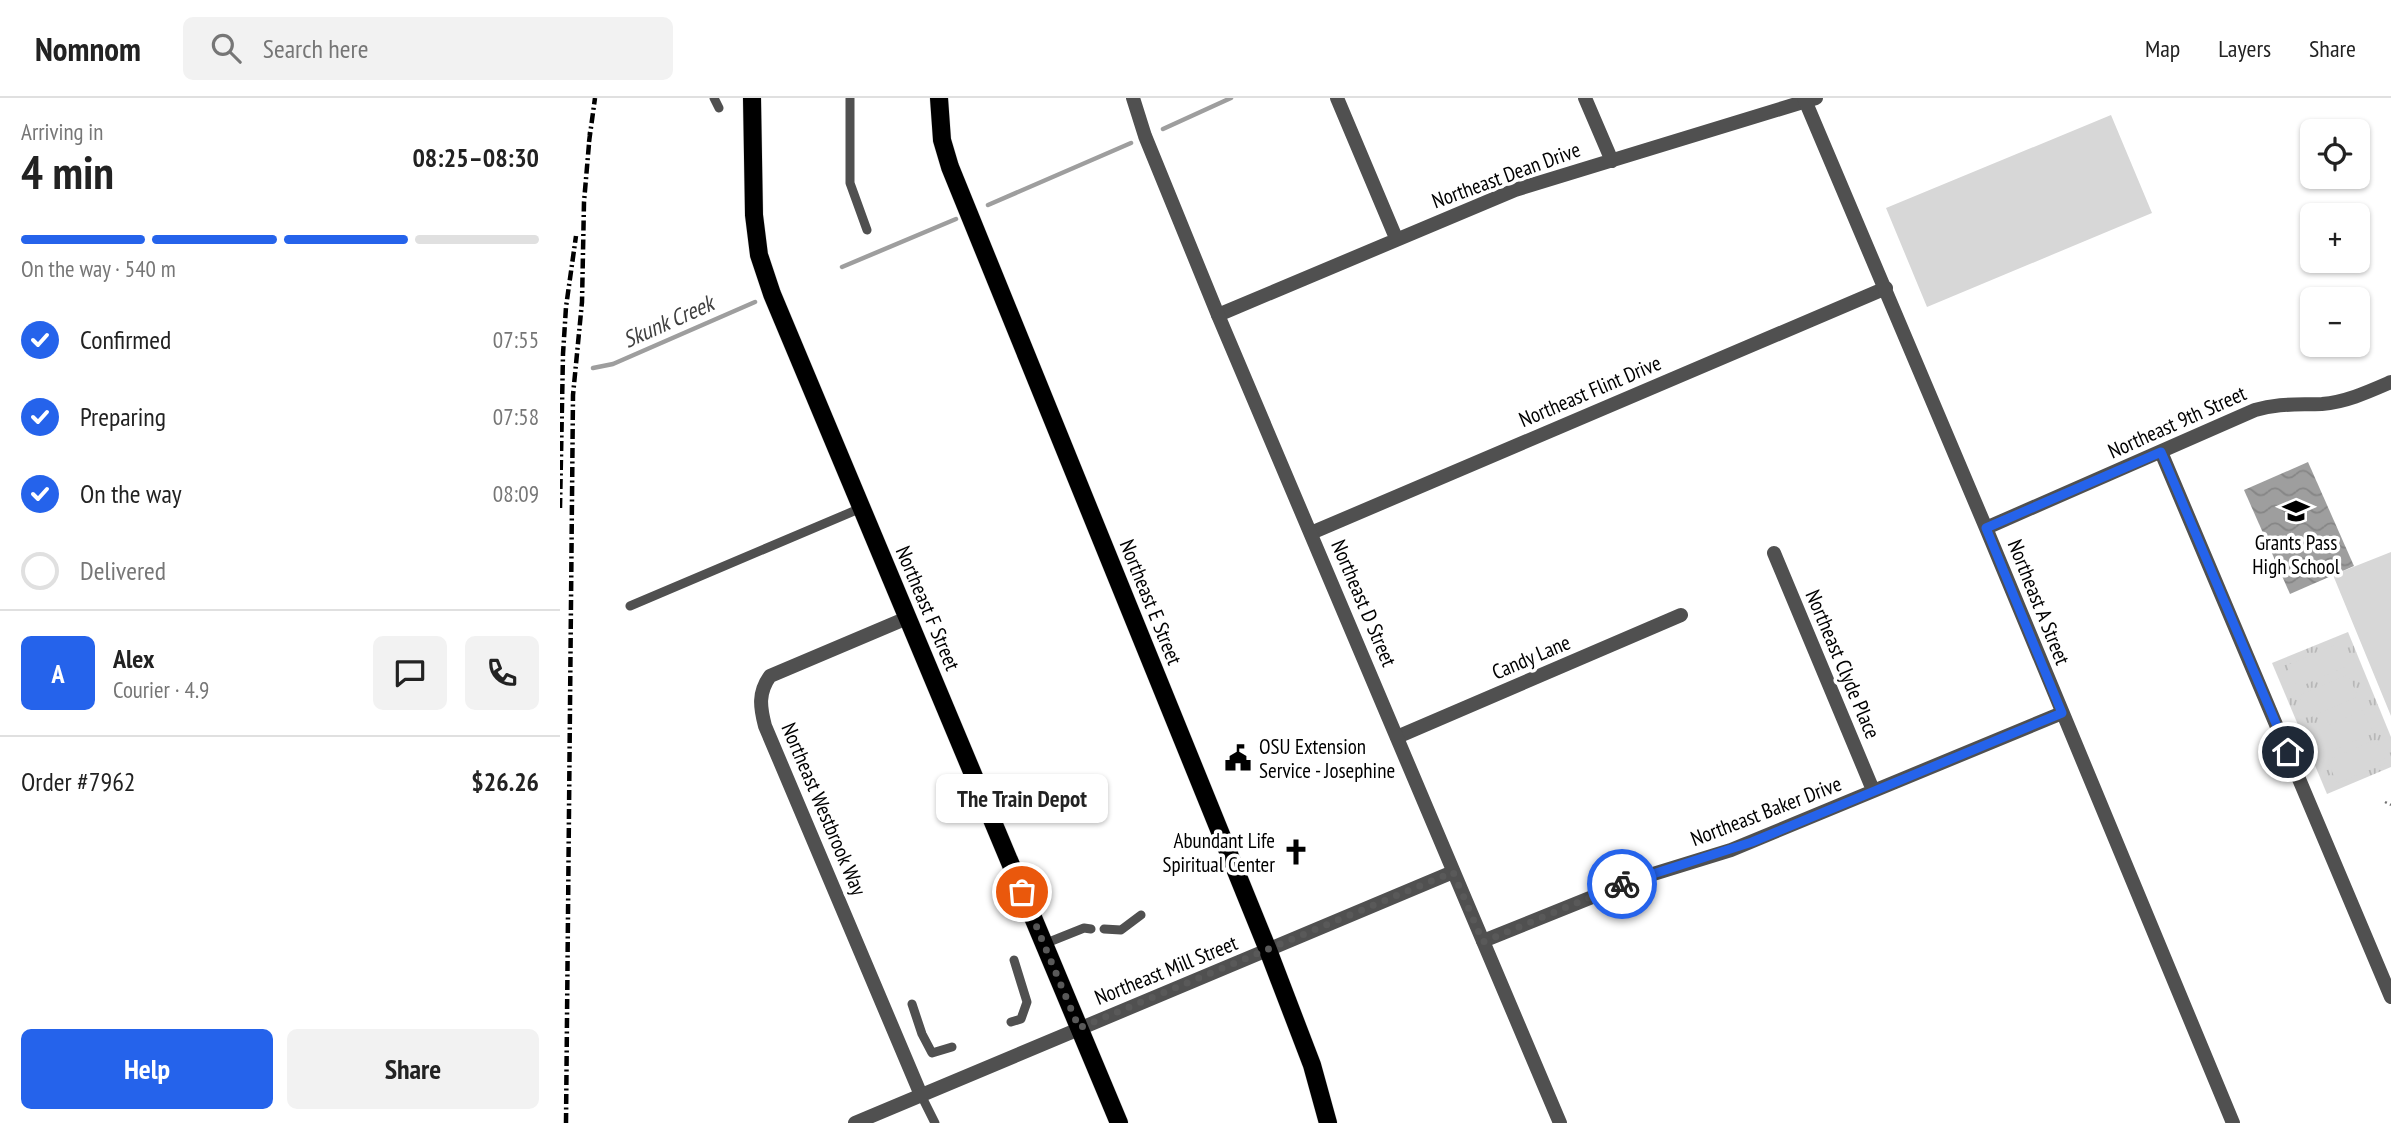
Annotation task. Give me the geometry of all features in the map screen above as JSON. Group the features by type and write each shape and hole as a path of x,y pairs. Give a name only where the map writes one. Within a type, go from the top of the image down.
{"main road":[{"name":"Northeast F Street","path":"752,98 752,182 759,255 772,293 1119,1123"},
{"name":"Northeast E Street","path":"939,98 942,140 954,177 1268,950 1312,1065 1328,1123"}],"street":[{"name":"Northeast D Street","path":"1133,98 1145,136 1218,314 1560,1123"},
{"path":"1337,98 1396,238"},
{"path":"1585,98 1612,161"},
{"name":"Northeast Dean Drive","path":"1218,314 1515,190 1809,99"},
{"name":"Northeast A Street","path":"1809,99 2233,1123"},
{"name":"Northeast Flint Drive","path":"1311,533 1886,288"},
{"name":"Northeast 9th Street","path":"1986,528 2245,414 2272,405 2322,404 2347,400 2391,382"},
{"path":"2161,452 2391,997"},
{"name":"Northeast Clyde Place","path":"1774,553 1874,790"},
{"name":"Candy Lane","path":"1397,737 1681,615"},
{"name":"Northeast Westbrook Way","path":"907,618 770,676 762,688 760,707 765,726 921,1096"},
{"name":"Northeast Baker Drive","path":"1483,942 1624,883 1731,850 2062,713"},
{"name":"Northeast Mill Street","path":"856,1123 1453,872"}],"lane":[{"path":"714,98 719,108"},
{"path":"850,98 850,183 867,230"},
{"path":"630,606 862,508"},
{"path":"1104,929 1121,930 1141,915"},
{"path":"1044,944 1084,928 1091,929"},
{"path":"1011,1023 1021,1019 1027,1002 1014,960"},
{"path":"912,1003 922,1034 932,1053 952,1047"},
{"path":"921,1096 935,1123"}],"path":[{"path":"2385,802 2391,805"}],"green space":[{"path":"2111,115 2152,213 1927,307 1886,208"},
{"path":"2391,552 2391,716 2333,575"},
{"path":"2348,632 2391,737 2391,767 2327,794 2272,663"},
{"path":"2336,644 2345,667 2297,688 2287,665"},
{"path":"2348,674 2358,697 2309,718 2299,695"},
{"path":"2363,710 2373,733 2325,754 2315,731"},
{"path":"2376,740 2386,763 2337,783 2327,760"}],"water":[{"path":"2308,462 2354,566 2290,594 2244,490"}],"waterway":[{"name":"Skunk Creek","path":"1163,129 1231,98"},
{"name":"Skunk Creek","path":"988,205 1131,143"},
{"name":"Skunk Creek","path":"842,267 956,219"},
{"name":"Skunk Creek","path":"593,368 613,364 755,302"}],"railway":[{"path":"589,142 595,98"},
{"path":"566,1123 573,395 582,302 584,202 590,132"},
{"path":"560,508 563,354 566,307 576,236"}],"way so far":[{"path":"1022,892 1079,1028 1453,872 1483,942 1622,884"}],"place":[{"name":"Grants Pass High School","path":"2296,511"},
{"name":"OSU Extension Service - Josephine","path":"1238,758"},
{"name":"Abundant Life Spiritual Center","path":"1296,852"},
{"name":"The Train Depot","path":"1022,892"}],"route":[{"path":"1622,884 1752,842 2062,713 1986,528 2161,452 2288,752"}]}
